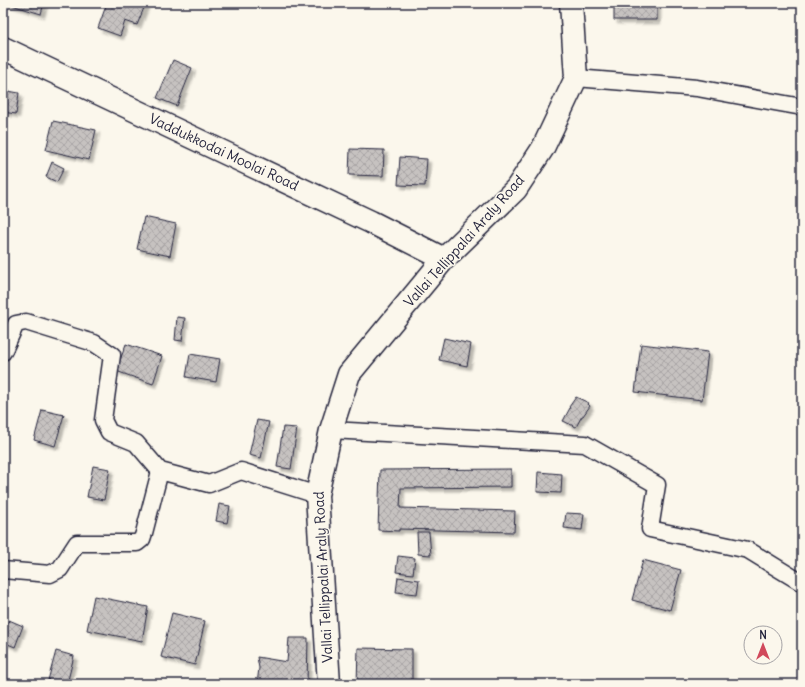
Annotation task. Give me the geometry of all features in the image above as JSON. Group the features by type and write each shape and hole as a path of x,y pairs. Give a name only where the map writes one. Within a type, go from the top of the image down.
{"main road":[{"name":"Vallai Tellippalai Araly Road","path":"329,684 317,495 331,430 349,374 444,259 516,189 543,148 576,78 571,3"},
{"name":"Vaddukkodai Moolai Road","path":"3,48 364,218 444,259"}],"street":[{"path":"576,78 697,88 802,107"},
{"path":"3,352 16,324 26,322 94,343 112,355 103,420 109,432 136,443 160,471 210,484 242,471 317,495"},
{"path":"331,430 585,444 656,485 650,529 748,550 802,583"},
{"path":"3,570 50,574 60,569 77,543 137,543 142,539 144,533 160,471"}],"building":[{"path":"5,3 44,3 41,14"},
{"path":"107,3 146,3 137,25 125,21 120,36 98,28"},
{"path":"614,3 657,3 657,20 614,20"},
{"path":"173,60 192,68 177,106 157,98"},
{"path":"3,90 19,93 16,114 3,112"},
{"path":"53,121 96,130 89,160 46,150"},
{"path":"350,149 384,150 383,176 349,175"},
{"path":"400,157 427,159 425,186 398,185"},
{"path":"52,162 64,168 57,182 46,177"},
{"path":"144,217 176,224 170,256 137,249"},
{"path":"177,317 185,318 182,341 175,340"},
{"path":"444,338 471,344 467,366 439,360"},
{"path":"126,344 162,356 153,384 116,371"},
{"path":"641,344 708,352 702,400 635,392"},
{"path":"190,354 220,359 216,382 186,377"},
{"path":"576,397 589,403 588,404 590,406 576,427 563,421 570,408 569,407"},
{"path":"42,410 64,415 55,446 34,440"},
{"path":"257,420 269,422 261,458 249,455"},
{"path":"283,427 297,428 291,469 277,467"},
{"path":"93,466 110,469 104,500 87,497"},
{"path":"511,469 511,487 401,488 400,508 515,511 514,532 399,529 399,531 378,530 380,470"},
{"path":"538,472 562,474 561,493 537,492"},
{"path":"219,504 230,506 227,523 216,521"},
{"path":"566,513 584,514 582,530 564,528"},
{"path":"417,532 429,532 431,555 418,554"},
{"path":"398,556 415,558 413,574 396,572"},
{"path":"643,560 681,570 670,610 632,600"},
{"path":"398,577 419,580 417,594 396,592"},
{"path":"94,596 148,607 142,641 87,630"},
{"path":"172,613 205,621 195,665 161,657"},
{"path":"9,620 23,626 15,647 3,642 3,634"},
{"path":"289,638 308,638 307,684 257,684 259,668 257,657 287,662"},
{"path":"358,648 412,649 412,684 357,684"},
{"path":"56,651 74,656 67,684 47,684"}]}
